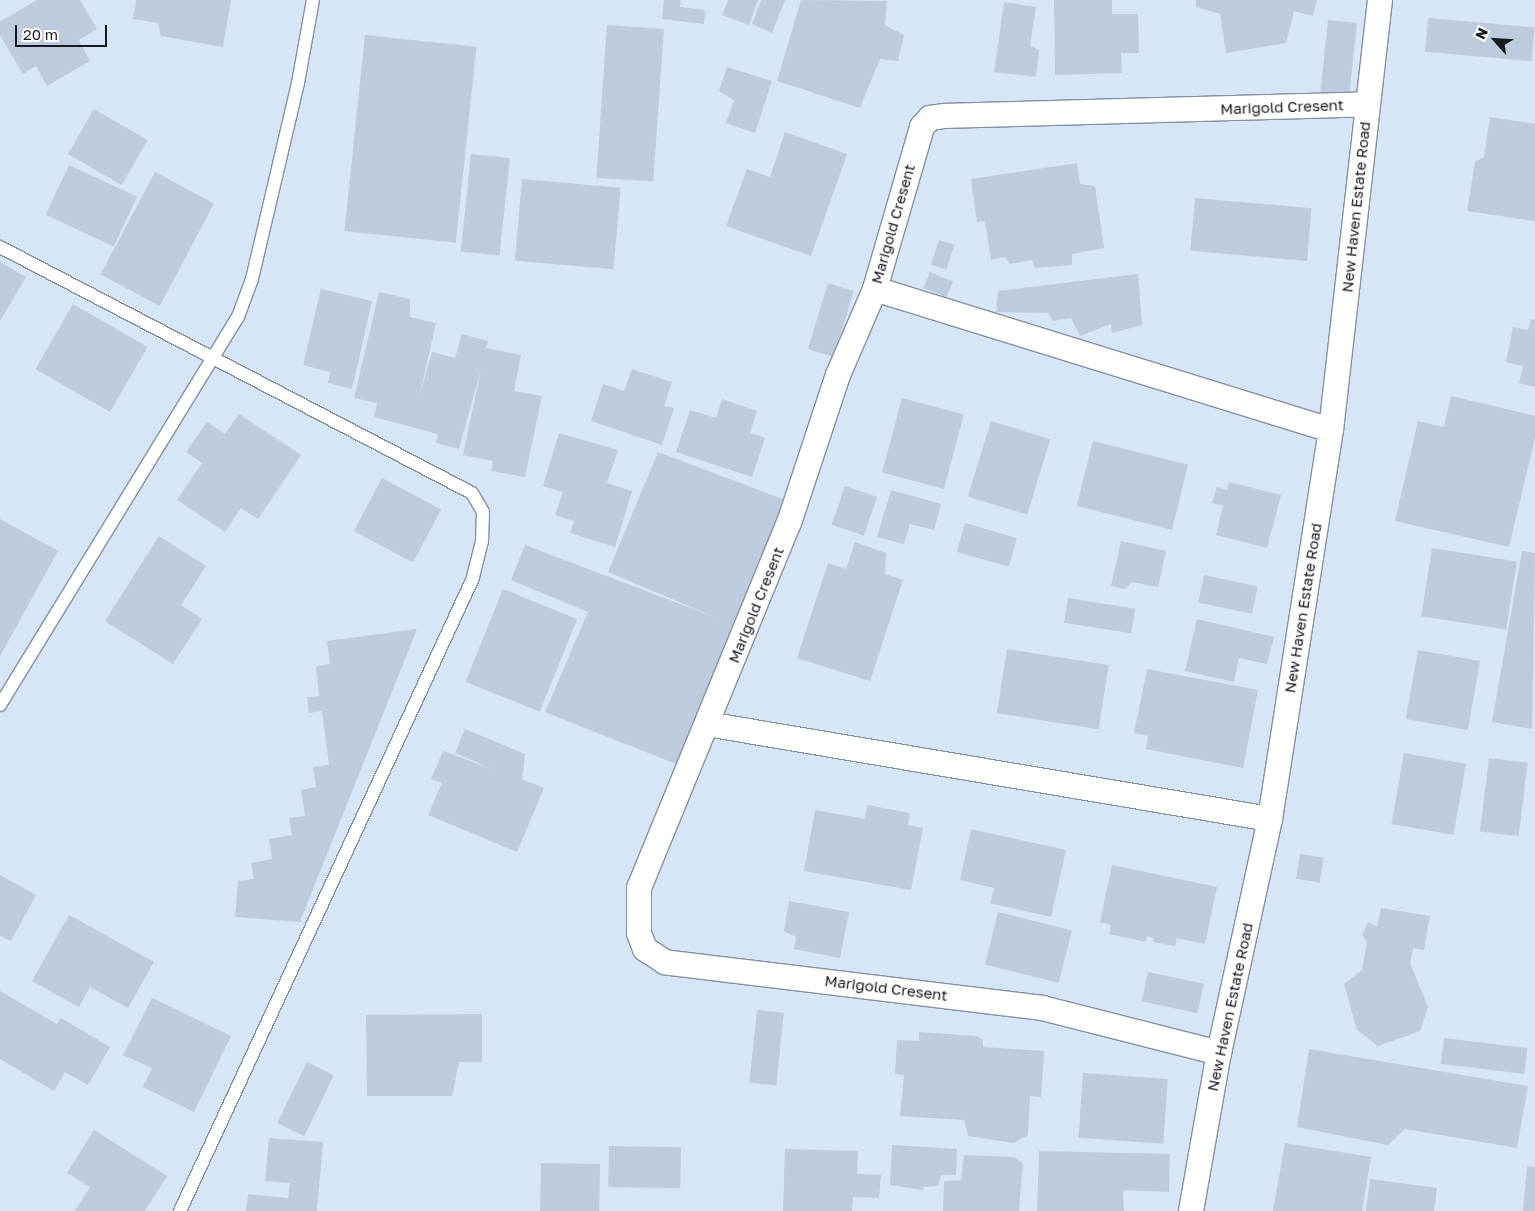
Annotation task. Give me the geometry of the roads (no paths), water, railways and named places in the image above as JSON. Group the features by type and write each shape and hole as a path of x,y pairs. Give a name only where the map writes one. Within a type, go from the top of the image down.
{"street":[{"name":"New Haven Estate Road","path":"1190,1211 1219,1053 1270,819 1331,430 1380,0"},
{"name":"Marigold Cresent","path":"1219,1053 1043,1008 665,962 645,950 639,933 639,888 789,523 838,375 875,289 922,127 930,118 1367,104"},
{"path":"875,289 1331,430"},
{"path":"707,724 1270,819"}],"lane":[{"path":"0,705 238,317 252,280 298,83 313,0"},
{"path":"0,247 212,360 472,493 483,512 482,541 473,578 180,1211"}]}
